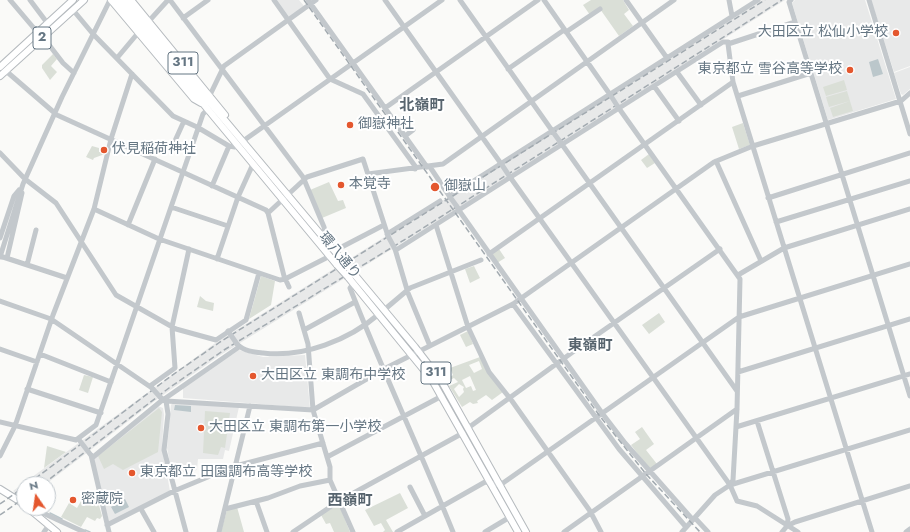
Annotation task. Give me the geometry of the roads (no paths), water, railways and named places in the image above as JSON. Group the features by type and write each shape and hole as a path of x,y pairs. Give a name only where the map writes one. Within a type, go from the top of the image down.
{"main road":[{"name":"2","path":"0,76 2,68 84,0"},
{"path":"111,0 194,99 201,103"},
{"name":"環八通り","path":"117,0 232,128 288,195 321,235 332,253 337,265 412,355 442,396 518,532"},
{"name":"環八通り","path":"124,0 193,86 201,103 283,200 332,253 343,261 442,382 526,532"},
{"name":"311","path":"131,0 210,95 232,128"},
{"name":"2","path":"40,35 48,24 70,1"},
{"path":"0,489 16,499"},
{"path":"38,516 57,532"}],"street":[{"path":"10,0 63,63 74,73"},
{"path":"30,0 48,24"},
{"path":"67,278 2,257 24,182 74,73 111,0"},
{"path":"149,21 169,0 184,18 304,180 324,227 325,232 321,235"},
{"path":"184,18 208,0"},
{"path":"274,0 330,79 363,94 415,166 415,169"},
{"path":"210,95 222,69 310,2 316,0"},
{"path":"385,0 730,485 737,501 756,506 798,532"},
{"path":"243,141 442,0"},
{"path":"460,0 737,391"},
{"path":"385,108 538,0"},
{"path":"544,0 740,279 737,409 733,480 730,485"},
{"path":"626,0 667,58"},
{"path":"368,174 415,169 443,164 674,0"},
{"path":"729,0 732,16"},
{"path":"450,196 758,0"},
{"path":"791,0 789,2 795,22 910,396"},
{"path":"869,0 910,134"},
{"path":"310,2 405,136 450,196 458,210 602,413 650,471 708,532"},
{"path":"508,69 600,9"},
{"path":"73,10 93,34 173,116 197,127 229,146 238,146"},
{"path":"395,250 678,72 722,42 728,42 728,44 795,22"},
{"path":"117,58 138,33"},
{"path":"728,44 733,82 872,532"},
{"path":"2,68 55,113 266,210 285,279 289,287"},
{"path":"678,72 701,105"},
{"path":"738,96 811,73"},
{"path":"0,456 15,426 51,318 94,209 111,139 132,74"},
{"path":"489,254 733,82"},
{"path":"654,86 679,121"},
{"path":"163,399 313,410 384,369 513,304 572,264 716,161 753,146 900,101 910,93"},
{"path":"0,422 64,439 76,440 79,440 96,425 118,364 197,127 203,114 207,110"},
{"path":"174,143 184,121"},
{"path":"405,136 412,130"},
{"path":"212,186 229,146"},
{"path":"0,153 24,182 56,203 116,295 172,327 216,340 246,320 259,273"},
{"path":"768,198 910,153"},
{"path":"268,213 304,180 319,172 363,159 384,225 395,250 408,290 430,346"},
{"path":"128,225 155,160"},
{"path":"716,161 761,261"},
{"path":"217,259 238,197 253,164"},
{"path":"776,222 910,181"},
{"path":"0,238 14,196 24,182"},
{"path":"388,235 440,201"},
{"path":"170,207 228,226"},
{"path":"94,209 159,239 280,280 285,279 384,225"},
{"path":"738,275 784,248 910,209"},
{"path":"436,225 468,327 488,372 510,399 591,513 601,532"},
{"path":"27,265 36,230"},
{"path":"151,387 175,368 172,327 189,249"},
{"path":"468,428 720,249"},
{"path":"384,310 408,290 481,260"},
{"path":"397,532 485,482 500,485 739,317 910,264"},
{"path":"353,284 350,288 365,327 422,455 453,532"},
{"path":"0,301 51,318 151,387 163,399 168,414 164,450 186,532"},
{"path":"304,330 355,302"},
{"path":"513,304 595,418 684,530 715,495 730,485 910,430"},
{"path":"299,313 309,351 313,410 330,467 330,480 353,532"},
{"path":"228,331 238,345 254,352 268,354 309,351 365,327 379,314"},
{"path":"738,372 910,319"},
{"path":"91,456 163,399 238,345"},
{"path":"0,349 37,362"},
{"path":"40,354 111,382"},
{"path":"736,427 910,374"},
{"path":"28,389 101,412"},
{"path":"327,457 442,396"},
{"path":"219,532 250,406"},
{"path":"564,532 737,409"},
{"path":"757,421 788,519 787,526"},
{"path":"293,532 301,530 339,501 463,433"},
{"path":"79,440 91,456 109,532"},
{"path":"107,526 174,491 235,466 323,443"},
{"path":"225,509 256,501 300,486 330,480"},
{"path":"782,532 787,526 795,522 910,486"},
{"path":"410,487 425,516"},
{"path":"256,501 267,532"},
{"path":"140,508 154,532"},
{"path":"49,516 84,532"},
{"path":"485,532 510,517"},
{"path":"44,532 49,525"},
{"path":"906,532 910,529"}],"waterway":[{"path":"56,516 62,519"},
{"path":"85,530 90,532"}],"railway":[{"path":"304,0 599,415 646,474 700,532"},
{"path":"39,476 171,376 220,342 765,0"},
{"path":"54,476 169,388 224,350 409,237 782,0"},
{"path":"0,504 16,493"},
{"path":"0,515 16,504"}],"place":[{"name":"大田区立 松仙小学校","path":"896,33"},
{"name":"東京都立 雪谷高等学校","path":"850,70"},
{"name":"御嶽神社","path":"350,125"},
{"name":"伏見稲荷神社","path":"104,150"},
{"name":"本覚寺","path":"341,185"},
{"name":"御嶽山","path":"435,187"},
{"name":"大田区立 東調布中学校","path":"253,376"},
{"name":"大田区立 東調布第一小学校","path":"201,428"},
{"name":"東京都立 田園調布高等学校","path":"132,473"},
{"name":"密蔵院","path":"73,500"}],"district":[{"name":"北嶺町","path":"422,106"},
{"name":"東嶺町","path":"590,346"},
{"name":"西嶺町","path":"350,501"}]}
